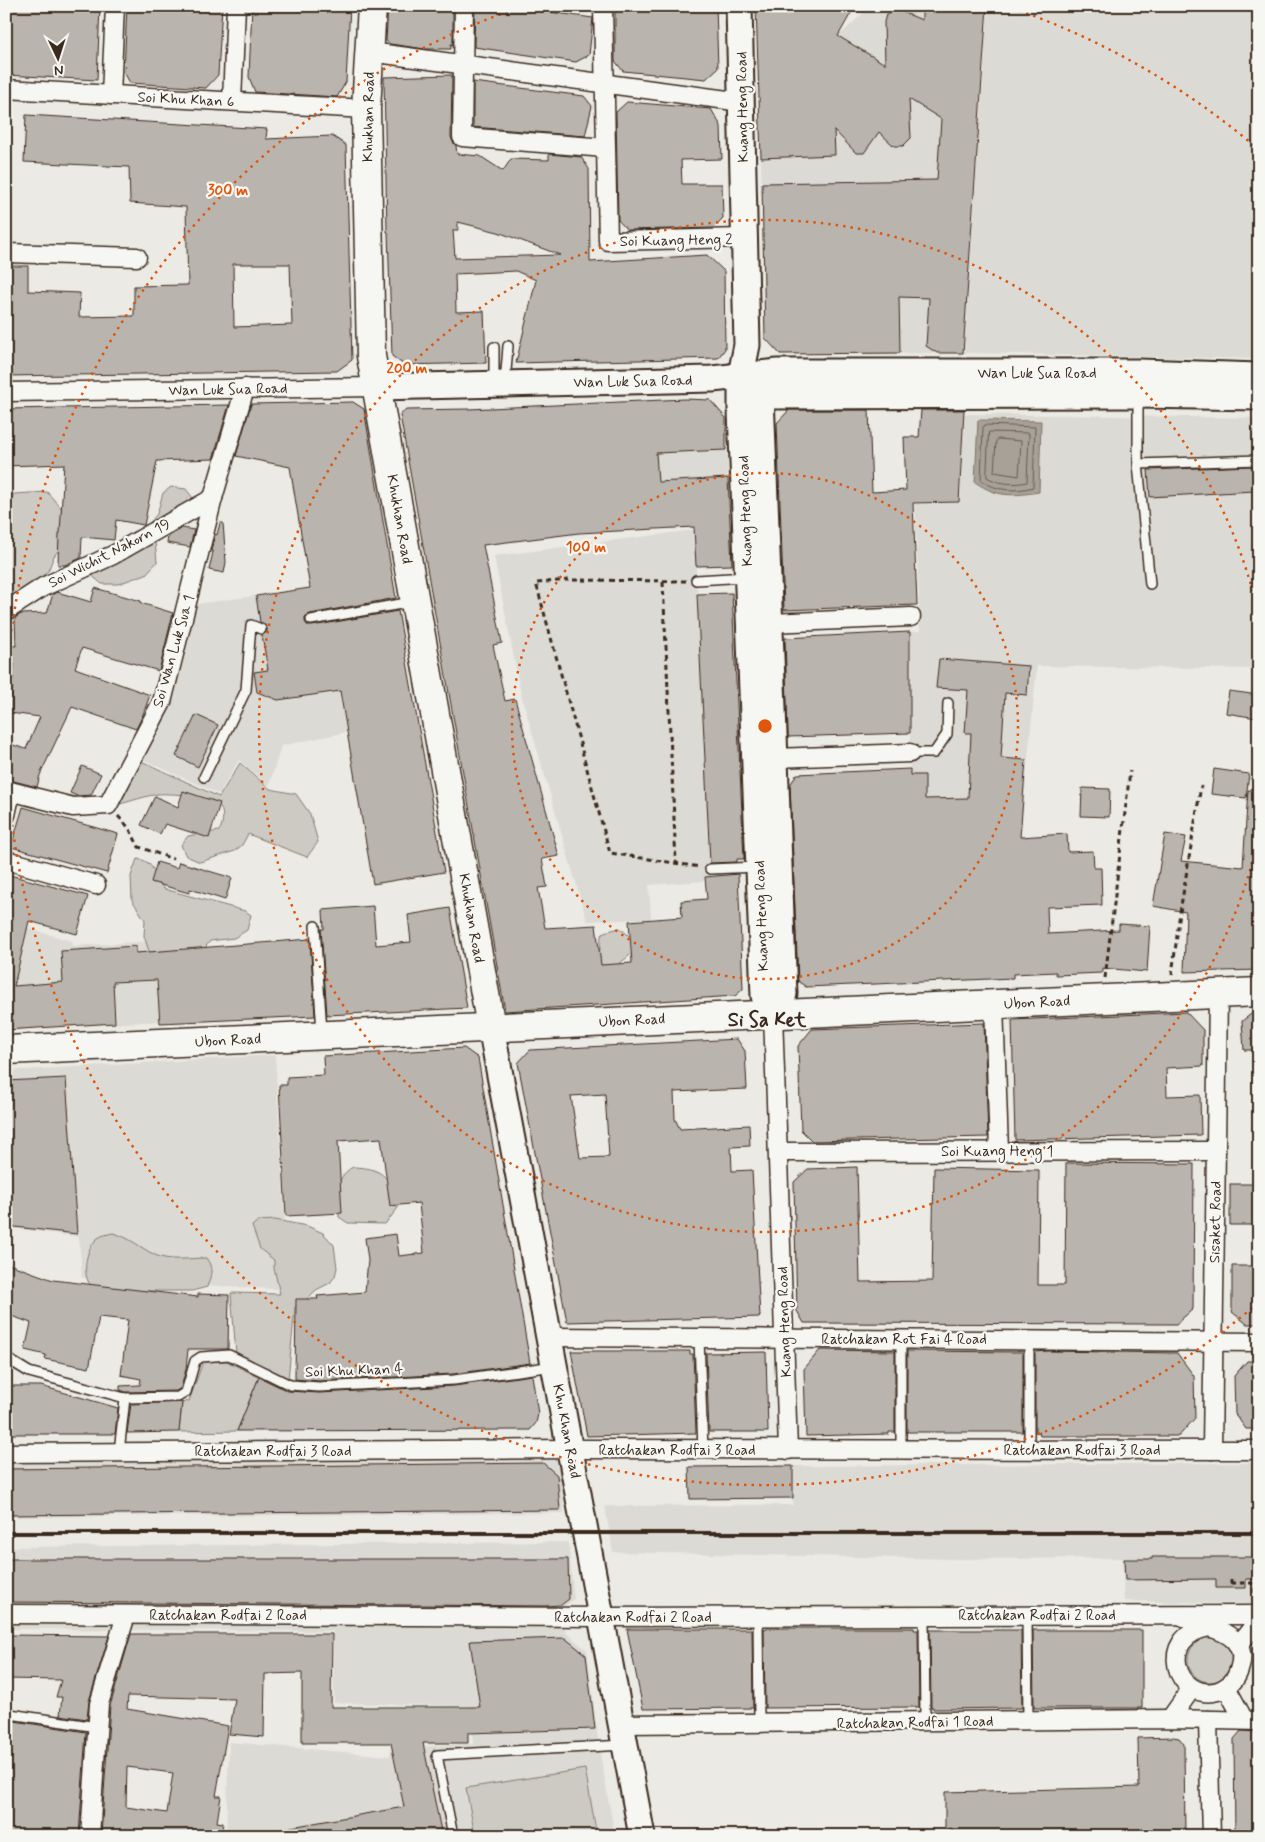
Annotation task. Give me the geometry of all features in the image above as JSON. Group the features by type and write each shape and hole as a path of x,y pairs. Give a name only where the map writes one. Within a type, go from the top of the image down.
{"main road":[{"name":"Khukhan Road","path":"372,6 366,109 371,356 491,1027"},
{"name":"Ubon Road","path":"6,1050 1259,992"}],"street":[{"path":"111,95 115,6"},
{"path":"232,101 236,6"},
{"path":"464,6 462,137 606,148 603,6"},
{"name":"Kuang Heng Road","path":"739,6 747,345 741,375 741,411 764,996 773,1014 788,1450"},
{"path":"370,52 742,102"},
{"name":"Soi Khu Khan 6","path":"6,89 366,109"},
{"name":"Soi Kuang Heng 2","path":"606,148 608,241 745,238"},
{"path":"6,253 136,257"},
{"name":"Wan Luk Sua Road","path":"6,392 377,387 712,379 778,372 1138,384 1259,397"},
{"path":"741,375 761,396"},
{"name":"Wan Luk Sua Road","path":"761,396 1138,384 1259,376"},
{"name":"Soi Wan Luk Sua 1","path":"108,805 162,702 213,498 245,388"},
{"name":"Kuang Heng Road","path":"761,396 784,994 773,1014"},
{"name":"Soi Wichit Nakorn 19","path":"6,611 44,587 114,554 213,498"},
{"path":"770,623 910,617"},
{"path":"775,758 910,753"},
{"path":"6,815 9,791 73,808 108,805"},
{"path":"6,860 96,885"},
{"name":"Sisaket Road","path":"1212,1450 1218,994"},
{"path":"994,1004 1000,1151"},
{"name":"Khu Khan Road","path":"491,1027 642,1836"},
{"name":"Soi Kuang Heng 1","path":"778,1152 1216,1151"},
{"name":"Ratchakan Rot Fai 4 Road","path":"549,1337 1259,1342"},
{"name":"Ratchakan Rodfai 3 Road","path":"6,1453 570,1449 703,1451 1259,1450"},
{"name":"Ratchakan Rodfai 2 Road","path":"6,1614 601,1617 1180,1615 1209,1621"},
{"path":"90,1836 99,1704 126,1615"},
{"path":"1209,1621 1233,1639 1238,1646 1241,1656 1241,1665 1233,1681 1218,1691 1209,1692 1192,1688 1185,1682 1177,1666 1176,1657 1183,1639 1209,1621 1259,1617"},
{"path":"1238,1646 1259,1617"},
{"path":"1226,1687 1251,1720"},
{"path":"1170,1719 1192,1688"},
{"path":"1208,1720 1211,1836"},
{"name":"Ratchakan Rodfai 1 Road","path":"623,1735 758,1723 1251,1720"}],"lane":[{"path":"500,384 508,346"},
{"path":"494,347 500,384"},
{"path":"1138,384 1138,464 1150,584"},
{"path":"1138,464 1259,460"},
{"path":"696,580 747,577"},
{"path":"311,620 415,601"},
{"path":"204,777 246,690 251,626 261,629"},
{"path":"910,753 934,753 947,734 948,703"},
{"path":"710,869 759,867"},
{"path":"315,926 322,1035"},
{"path":"699,1338 703,1451"},
{"path":"901,1339 901,1450"},
{"path":"1028,1450 1029,1340"},
{"name":"Soi Khu Khan 4","path":"6,1358 29,1372 125,1398 178,1397 186,1392 195,1362 202,1357 229,1356 290,1385 320,1387 454,1380 554,1366"},
{"path":"119,1452 125,1398"},
{"path":"1027,1615 1028,1721"},
{"path":"758,1616 758,1723"},
{"path":"924,1616 925,1722"},
{"path":"10,1714 97,1727"},
{"path":"453,1836 437,1755 623,1735"}],"path":[{"path":"696,580 663,582 568,580 536,583 610,853 676,862 710,869"},
{"path":"663,582 676,862"},
{"path":"1103,999 1130,771"},
{"path":"1170,996 1180,912 1201,786"},
{"path":"108,805 129,828 139,848 173,859"},
{"path":"1231,1583 1252,1583 1252,1585 1259,1587"},
{"path":"1254,1593 1254,1589 1259,1587"}],"shaded area":[{"path":"871,6 987,6 963,353 780,354 765,338 761,158 816,19 842,33"},
{"path":"988,6 1259,6 1259,359 964,353"},
{"path":"964,414 1259,418 1259,669 1037,666 1020,840 909,857 911,632 920,631 915,504 960,503"},
{"path":"727,450 728,478 658,482 656,453"},
{"path":"171,487 186,489 193,498 188,516 158,532 155,542 157,562 146,574 118,584 102,584 90,574 90,557 104,548 123,542 132,532 146,528 157,514 163,493"},
{"path":"47,492 69,517 69,537 54,556 48,571 19,596 6,599 6,503 14,494"},
{"path":"694,530 711,876 705,877 705,881 649,885 651,919 587,921 521,694 494,556"},
{"path":"392,574 400,618 328,632 347,732 281,746 269,786 239,760 219,794 142,759 171,705 196,604 306,589"},
{"path":"141,761 219,797 240,763 270,789 296,794 310,814 318,842 307,857 248,834 242,845 235,851 200,862 186,856 181,845 188,836 219,831 223,820 221,808 216,802 211,800 171,794 158,794 120,804"},
{"path":"137,859 143,860 151,866 164,889 245,911 251,915 247,930 234,938 210,941 200,954 167,967 149,951 144,936 145,920 132,900 131,876"},
{"path":"27,928 72,941 73,946 155,941 160,1021 6,1030 6,1019"},
{"path":"620,928 635,941 634,952 609,972 598,971 601,936 604,932"},
{"path":"275,1055 289,1290 82,1278 79,1237 6,1227 6,1071"},
{"path":"353,1167 370,1169 380,1173 400,1193 398,1208 385,1224 348,1223 339,1217 338,1189 342,1177"},
{"path":"275,1220 307,1226 323,1233 334,1245 337,1268 335,1276 330,1283 316,1290 299,1307 295,1307 288,1380 236,1354 231,1293 280,1294 274,1260 260,1249 252,1226 258,1221"},
{"path":"113,1233 161,1257 174,1259 206,1258 211,1269 211,1276 207,1287 192,1291 98,1291 91,1287 86,1275 86,1261 90,1248 98,1238"},
{"path":"226,1361 259,1377 237,1431 179,1432 182,1403 189,1401 203,1362"},
{"path":"561,1457 564,1513 6,1517 6,1460"},
{"path":"1259,1463 1259,1604 1124,1601 1122,1558 957,1559 613,1552 605,1506 793,1505 793,1466"},
{"path":"568,1542 574,1599 562,1608 565,1632 587,1650 599,1748 615,1836 226,1836 229,1742 390,1756 391,1748 474,1744 470,1706 334,1703 333,1631 6,1629 6,1547"},
{"path":"1206,1638 1214,1638 1226,1644 1232,1660 1226,1676 1214,1682 1206,1682 1194,1676 1188,1664 1188,1656 1194,1644"},
{"path":"585,1769 597,1836 475,1836 466,1788"}],"water":[{"path":"978,420 1041,421 1039,492 1021,494 999,493 991,491 975,482"}],"building":[{"path":"6,6 100,6 97,80 6,75"},
{"path":"127,6 222,6 218,75 206,88 130,83 124,72"},
{"path":"252,6 350,6 346,82 337,97 255,92 249,77"},
{"path":"388,6 453,6 453,45 451,44 451,49 425,49 390,44 386,41"},
{"path":"475,6 505,6 593,18 589,55 576,62 474,47"},
{"path":"615,6 716,6 718,68 706,79 623,71 615,61"},
{"path":"756,6 855,6 838,36 885,64 884,22 886,15 895,9 922,20 922,6 987,6 963,353 937,353 926,346 929,298 899,297 900,353 780,354 765,338 762,183 937,180 941,119 909,99 911,138 903,146 894,146 879,132 864,153 856,153 834,130 835,155 761,158"},
{"path":"452,75 451,137 456,146 457,154 480,156 503,171 511,159 549,160 549,154 581,157 589,169 590,262 707,255 724,271 725,349 718,358 516,363 536,280 516,271 455,274 456,312 484,311 486,363 404,365 392,356 384,77","holes":["458,222 498,232 560,255 455,258 453,230 458,230"]},
{"path":"473,82 584,96 592,106 585,136 473,127"},
{"path":"627,102 711,109 721,126 722,159 681,160 682,184 722,184 723,218 713,228 627,230 618,220 616,112"},
{"path":"26,115 267,129 266,139 332,136 346,145 352,360 337,371 6,376 6,266 28,266 28,291 80,293 79,317 134,316 134,286 188,285 186,207 130,203 129,167 24,162","holes":["233,264 290,264 292,325 234,327"]},
{"path":"685,399 710,400 726,418 726,450 656,453 658,482 728,478 732,565 696,566 694,527 579,533 483,545 502,643 493,645 505,701 515,699 559,856 542,859 547,887 538,888 545,928 596,925 601,965 632,963 629,921 682,917 681,901 707,899 705,877 738,874 743,989 735,996 505,1011 400,415 406,410"},
{"path":"353,402 364,409 396,598 310,614 305,617 305,622 308,626 312,626 398,611 444,872 373,884 340,691 278,700 257,692 254,672 268,670 262,635 267,632 267,628 260,622 256,596 310,588 290,467 236,456 251,404"},
{"path":"229,405 213,459 157,461 144,525 116,520 114,540 82,537 81,558 65,565 58,565 64,464 6,466 6,409"},
{"path":"789,410 869,410 872,492 906,490 904,437 919,437 921,410 964,410 959,502 913,503 917,605 784,610 777,423"},
{"path":"1252,466 1254,491 1150,497 1148,470"},
{"path":"220,523 223,523 226,562 224,573 209,570 213,552 211,551"},
{"path":"182,528 194,530 190,547 167,543 168,536"},
{"path":"95,588 141,601 141,603 173,613 159,671 82,648 75,668 150,695 142,717 136,729 72,707 40,775 37,787 6,779 6,743 26,749 40,717 10,713 14,664 6,663 6,645 16,646 15,618 21,614 47,613 53,594 57,592 91,602"},
{"path":"732,593 744,859 737,859 737,862 710,863 697,594"},
{"path":"910,632 910,733 788,737 785,638"},
{"path":"939,659 1029,666 1027,695 1005,693 1001,758 1026,760 1020,837 1067,834 1068,852 1093,851 1094,868 1101,868 1102,905 1047,907 1048,934 1119,930 1119,924 1150,926 1147,972 1102,968 1102,973 1056,975 1056,972 1013,974 1013,978 806,987 798,981 790,785 797,774 910,769 910,775 925,775 925,799 968,798 971,733 965,733 968,690 936,688"},
{"path":"1229,691 1259,695 1257,718 1226,713"},
{"path":"196,715 218,725 198,767 176,756"},
{"path":"82,766 101,774 91,795 77,796 70,793"},
{"path":"1214,769 1249,774 1246,798 1211,794"},
{"path":"1082,788 1110,789 1109,817 1081,816"},
{"path":"1248,790 1259,791 1257,908 1259,908 1259,970 1184,972 1186,912 1153,906 1165,834 1186,837 1181,861 1243,867"},
{"path":"183,791 220,803 209,838 165,824 160,834 141,825 155,796 178,807"},
{"path":"23,807 118,834 107,873 11,847"},
{"path":"157,862 177,868 179,862 232,878 225,900 190,889 189,893 151,882"},
{"path":"6,874 88,896 77,934 29,921 14,986 63,982 61,951 136,946 136,953 310,939 315,1016 160,1023 157,980 113,982 115,1023 6,1030"},
{"path":"373,906 376,945 411,942 408,915 450,908 467,1008 327,1015 321,929 324,929 323,910"},
{"path":"1259,1008 1259,1050 1244,1050 1242,1021"},
{"path":"1186,1012 1203,1030 1203,1066 1166,1068 1167,1096 1200,1095 1201,1135 1015,1140 1012,1020"},
{"path":"984,1023 988,1137 812,1141 801,1130 798,1046 812,1029"},
{"path":"737,1039 745,1051 747,1089 674,1092 675,1119 680,1129 749,1125 750,1146 731,1147 732,1171 752,1170 760,1317 567,1322 518,1063 530,1050","holes":["605,1094 609,1157 580,1158 571,1096"]},
{"path":"464,1048 478,1058 530,1363 453,1374 319,1381 295,1379 296,1299 318,1299 317,1296 365,1292 368,1260 365,1238 396,1234 399,1256 424,1253 419,1203 390,1206 381,1138 338,1141 342,1213 286,1216 279,1085 287,1085 287,1077 324,1075 323,1056"},
{"path":"66,1078 77,1234 6,1226 6,1081"},
{"path":"1066,1163 1194,1164 1193,1309 1176,1324 804,1323 797,1311 794,1182 808,1169 857,1167 860,1282 932,1281 934,1168 1039,1170 1038,1285 1065,1285"},
{"path":"1230,1184 1259,1184 1259,1225 1230,1225"},
{"path":"6,1263 53,1280 198,1297 198,1294 229,1295 228,1349 188,1349 186,1369 181,1388 176,1391 126,1392 120,1390 120,1386 140,1385 141,1379 121,1375 128,1320 99,1317 89,1368 45,1359 46,1355 25,1350 31,1323 6,1314"},
{"path":"1232,1266 1259,1266 1259,1324 1247,1324 1232,1312"},
{"path":"820,1350 895,1351 895,1432 889,1432 889,1434 806,1436 804,1369"},
{"path":"571,1351 690,1351 690,1354 693,1354 696,1433 587,1436"},
{"path":"907,1351 1023,1352 1023,1432 907,1432"},
{"path":"766,1352 768,1432 709,1432 706,1353"},
{"path":"1035,1352 1177,1353 1194,1376 1195,1418 1179,1436 1040,1436 1039,1432 1035,1432"},
{"path":"1247,1361 1259,1361 1259,1429 1246,1429 1235,1414 1234,1376"},
{"path":"532,1375 538,1414 536,1423 530,1430 237,1431 259,1377 288,1391 319,1393 454,1386"},
{"path":"6,1386 41,1386 118,1408 115,1434 6,1434"},
{"path":"182,1402 179,1432 127,1433 131,1404"},
{"path":"543,1463 557,1475 560,1510 6,1515 6,1469"},
{"path":"793,1466 793,1498 690,1499 689,1467"},
{"path":"1152,1557 1259,1557 1259,1579 1246,1579 1246,1588 1216,1588 1216,1579 1125,1580 1124,1559 1152,1559"},
{"path":"6,1559 568,1559 569,1599 561,1605 545,1606 6,1602"},
{"path":"914,1628 914,1630 918,1630 919,1707 765,1708 764,1629"},
{"path":"627,1629 752,1629 753,1708 643,1709"},
{"path":"930,1630 1021,1630 1022,1708 933,1709 931,1707"},
{"path":"1033,1630 1142,1630 1142,1708 1034,1708"},
{"path":"131,1634 332,1634 331,1707 480,1707 470,1641 565,1638 586,1655 595,1729 468,1733 468,1743 423,1743 442,1836 281,1836 280,1829 404,1807 391,1743 302,1743 302,1673 265,1674 264,1737 229,1734 235,1699 128,1696 127,1709 228,1726 216,1796 221,1796 217,1822 223,1823 221,1836 101,1836 110,1706","holes":["127,1767 173,1773 167,1813 126,1807"]},
{"path":"6,1635 109,1636 89,1701 87,1719 60,1715 62,1697 56,1697 61,1680 6,1679"},
{"path":"6,1720 86,1732 79,1836 6,1836"},
{"path":"1241,1731 1259,1732 1259,1836 1235,1836 1234,1739"},
{"path":"1138,1738 1179,1738 1184,1744 1185,1836 952,1836 952,1828 945,1829 945,1792 1139,1787"}],"railway":[{"path":"6,1533 1259,1533"}],"district":[{"name":"Si Sa Ket","path":"767,1019"}]}
